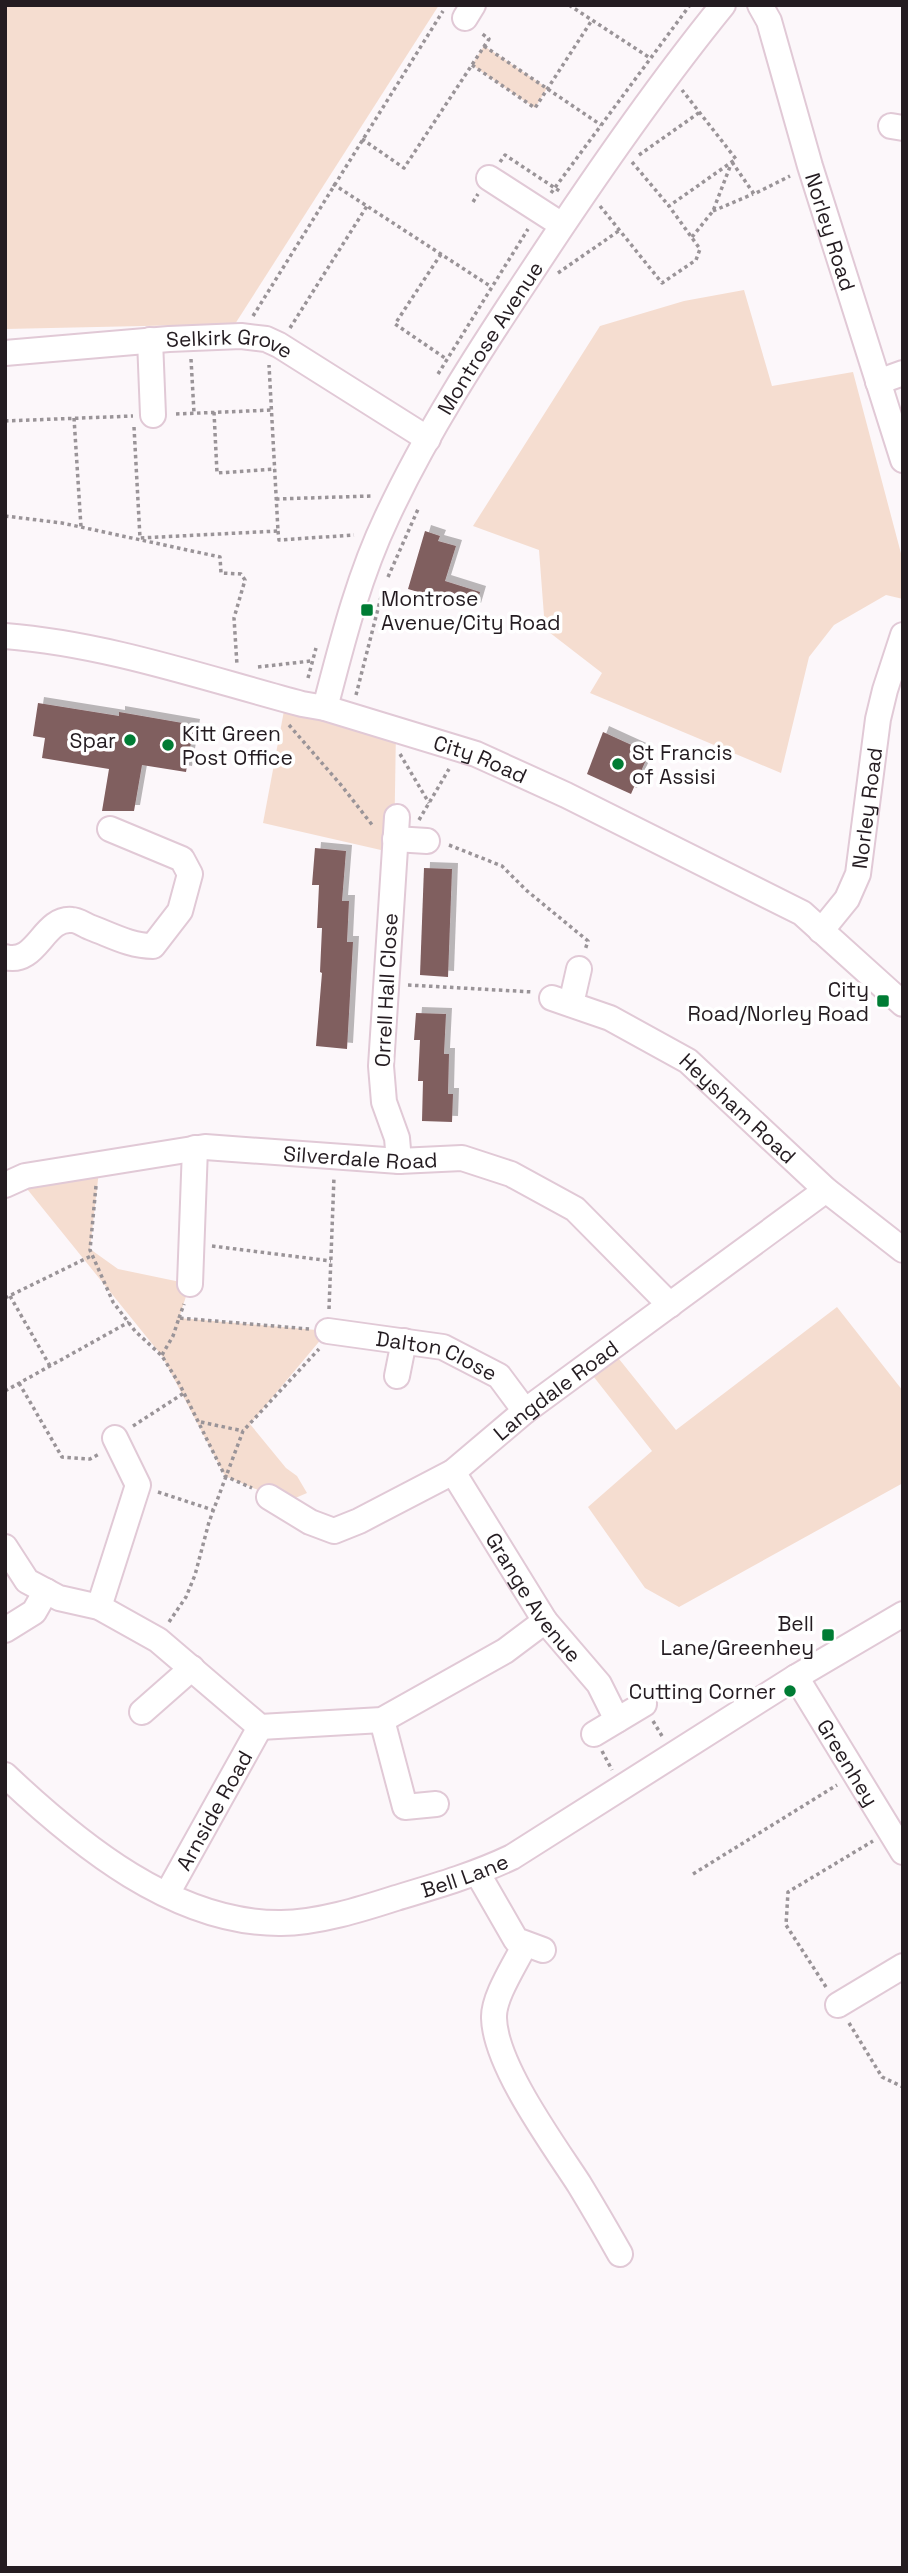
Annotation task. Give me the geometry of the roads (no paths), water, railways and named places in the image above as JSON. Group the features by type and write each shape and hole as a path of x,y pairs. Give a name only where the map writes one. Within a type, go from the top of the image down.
{"street":[{"name":"Norley Road","path":"760,5 769,21 810,166 903,460"},
{"name":"Montrose Avenue","path":"325,708 361,580 387,517 428,439 562,225 585,208 681,82 715,8"},
{"path":"489,178 562,225"},
{"name":"Selkirk Grove","path":"5,353 150,340 241,336 266,340 272,359 428,439"},
{"path":"143,415 150,340"},
{"path":"878,382 903,373"},
{"name":"Norley Road","path":"821,932 847,899 858,874 878,719 884,690 903,635"},
{"name":"City Road","path":"5,636 130,657 325,708 460,749 566,795 802,913 903,1004"},
{"path":"5,957 9,959 30,953 54,925 71,919 136,946 153,946 180,911 190,874 182,859 110,829"},
{"name":"Orrell Hall Close","path":"399,1161 397,1138 384,1102 382,1086 387,984 404,838"},
{"name":"Heysham Road","path":"579,969 561,1001 610,1018 688,1061 826,1190 903,1250"},
{"name":"Silverdale Road","path":"5,1185 25,1176 205,1147 399,1161 461,1158 511,1174 575,1209 670,1305"},
{"path":"190,1284 195,1148"},
{"name":"Langdale Road","path":"269,1497 310,1522 334,1531 359,1521 453,1472 525,1412 826,1190"},
{"name":"Dalton Close","path":"328,1331 443,1347 499,1376 525,1412"},
{"path":"397,1376 404,1341"},
{"path":"99,1607 138,1485 116,1441"},
{"name":"Grange Avenue","path":"453,1472 545,1620 599,1684 617,1720"},
{"path":"5,1547 27,1581 60,1598 99,1607 158,1640 260,1727 382,1720 505,1651 545,1620"},
{"path":"5,1630 34,1612 46,1591"},
{"name":"Bell Lane","path":"5,1775 53,1819 93,1850 117,1867 167,1894 240,1920 285,1923 374,1905 478,1874 541,1840 796,1677 903,1614"},
{"path":"142,1712 192,1668"},
{"name":"Greenhey","path":"796,1677 853,1774 899,1844"},
{"path":"594,1734 643,1704"},
{"path":"382,1720 405,1808 436,1804"},
{"name":"Arnside Road","path":"167,1894 260,1727"},
{"path":"478,1874 516,1940 534,1947 510,1976 498,1999 494,2017 510,2071 620,2254"},
{"path":"838,2005 903,1966"}],"place":[{"name":"Montrose Avenue/City Road","path":"367,610"},
{"name":"Spar","path":"130,740"},
{"name":"Kitt Green Post Office","path":"168,745"},
{"name":"St Francis of Assisi","path":"618,764"},
{"name":"City Road/Norley Road","path":"883,1001"},
{"name":"Bell Lane/Greenhey","path":"828,1635"},
{"name":"Cutting Corner","path":"790,1691"}]}
